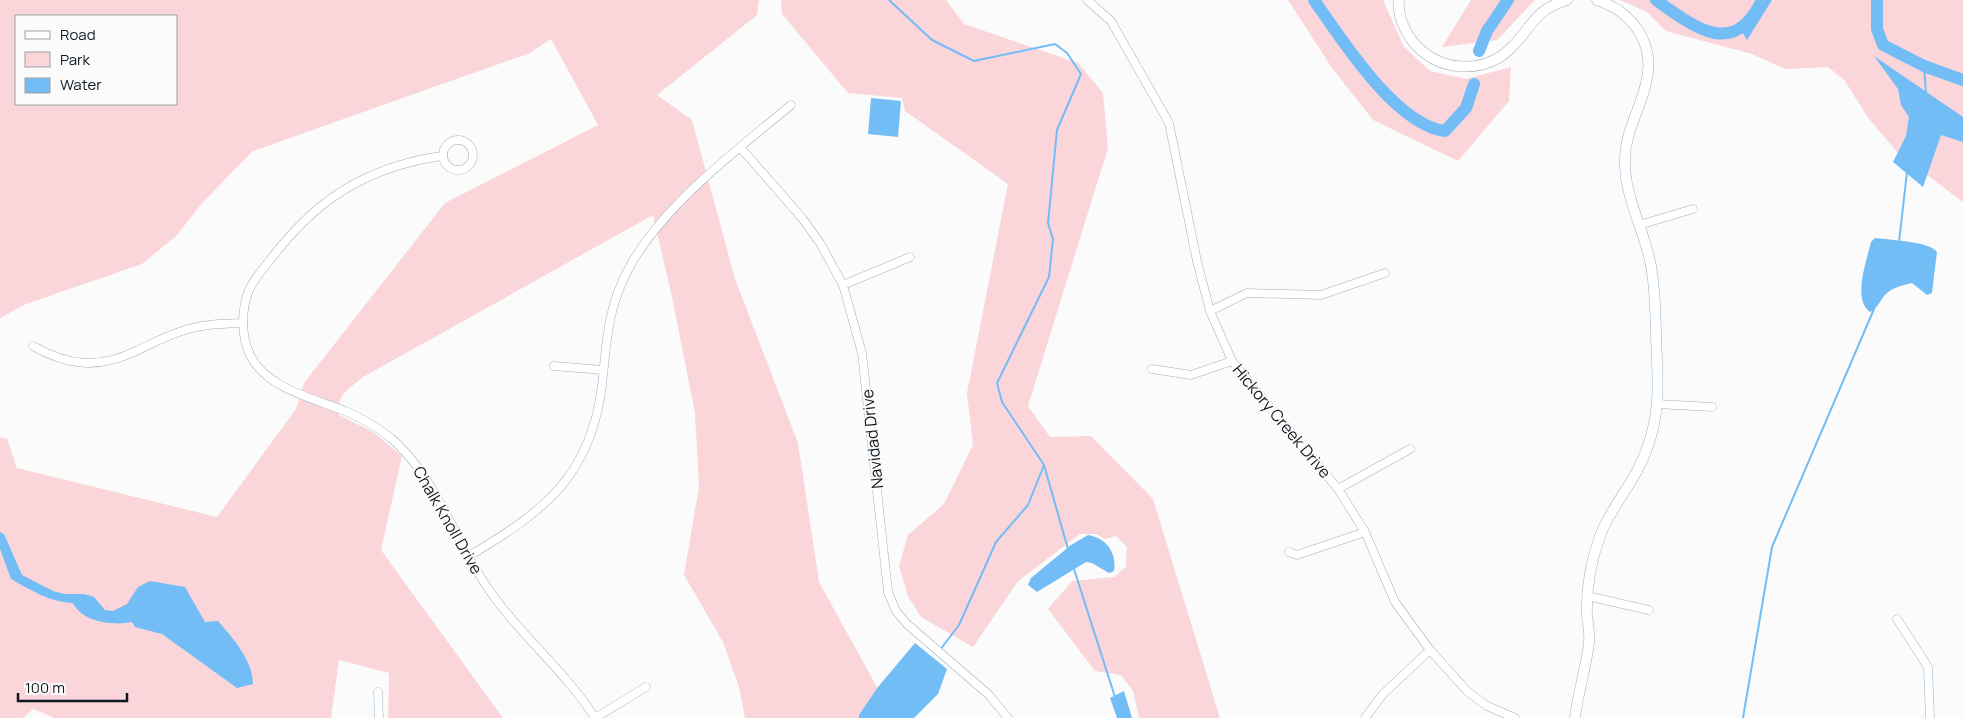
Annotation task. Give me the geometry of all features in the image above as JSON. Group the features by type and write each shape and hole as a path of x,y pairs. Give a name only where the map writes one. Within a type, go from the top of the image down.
{"street":[{"name":"Hickory Creek Drive","path":"1087,0 1111,22 1169,123 1197,261 1210,311 1232,361 1338,489 1365,532 1395,602 1430,650 1467,691 1487,706 1515,718"},
{"path":"1399,0 1402,21 1408,35 1417,46 1438,61 1462,67 1486,64 1499,58 1510,49 1532,21 1546,9 1568,0"},
{"path":"1575,718 1578,691 1588,654 1590,637 1587,596 1592,563 1600,536 1646,451 1657,404 1654,289 1650,261 1629,196 1624,162 1627,139 1646,84 1648,54 1643,37 1634,23 1623,12 1597,0"},
{"path":"469,556 532,516 569,475 588,441 594,422 611,314 622,284 651,235 704,178 791,105"},
{"path":"457,140 467,143 473,156 470,165 456,170 446,165 442,156 445,147 457,140"},
{"name":"Navidad Drive","path":"740,147 802,218 820,243 843,285 862,353 888,592 896,611 907,624 976,683 1008,718"},
{"name":"Chalk Knoll Drive","path":"442,156 418,160 374,174 339,192 318,207 289,235 254,280 246,300 243,323 250,355 266,374 287,388 366,422 390,437 407,454 424,474 491,593 578,691 595,718"},
{"path":"1639,225 1693,209"},
{"path":"843,285 910,257"},
{"path":"1210,311 1247,293 1321,295 1385,273"},
{"path":"33,346 53,358 90,363 128,355 183,330 243,323"},
{"path":"1152,369 1191,375 1232,361"},
{"path":"554,366 603,370"},
{"path":"1657,404 1712,407"},
{"path":"1338,489 1410,449"},
{"path":"1290,552 1297,555 1365,532"},
{"path":"1587,596 1650,610"},
{"path":"1898,619 1928,667 1930,718"},
{"path":"1365,718 1383,694 1430,650"},
{"path":"595,718 646,687"},
{"path":"378,692 379,718"}],"green space":[{"path":"0,0 759,0 757,15 657,95 692,120 735,279 798,443 819,582 894,718 745,718 739,687 723,642 684,575 699,487 695,413 672,297 653,215 363,377 348,389 340,402 339,415 373,432 402,456 381,550 503,718 388,718 389,673 339,660 331,718 55,718 33,709 23,718 0,718 0,437 7,439 17,468 217,517 296,409 304,383 445,203 598,125 551,39 530,53 253,151 203,202 176,236 142,264 26,304 0,318"},
{"path":"781,0 946,0 964,24 1078,63 1103,93 1108,148 1028,406 1050,437 1091,436 1153,499 1220,718 1139,718 1133,691 1121,675 1095,671 1048,609 1072,581 1114,577 1126,567 1127,547 1116,536 1105,539 1096,534 1080,534 1018,581 973,647 921,617 908,596 899,566 908,535 944,504 973,445 967,393 1008,184 905,111 902,98 848,93 782,14"},
{"path":"1288,0 1383,0 1404,47 1430,71 1466,79 1511,67 1509,101 1458,161 1373,120 1332,68"},
{"path":"1471,0 1535,0 1497,40 1442,47"},
{"path":"1620,0 1963,0 1963,202 1900,155 1869,119 1845,81 1828,67 1785,69 1752,54 1666,31 1647,12"}],"water":[{"path":"1757,0 1772,0 1747,40 1740,28 1751,15"},
{"path":"1874,56 1963,117 1963,142 1941,135 1923,187 1893,162 1906,136 1909,117 1901,105 1898,89"},
{"path":"871,98 901,101 898,137 868,134"},
{"path":"1875,238 1918,243 1933,248 1937,252 1932,293 1927,295 1912,283 1894,288 1870,312 1865,306 1861,289 1871,242"},
{"path":"0,532 4,534 22,575 53,591 65,594 84,594 94,597 105,610 113,611 127,604 138,587 150,581 185,587 205,622 218,621 236,642 250,667 253,684 237,688 162,634 135,627 132,622 107,623 99,621 83,615 73,603 49,598 11,579 0,549"},
{"path":"1088,535 1100,539 1109,547 1114,558 1114,571 1109,573 1092,563 1086,562 1037,592 1028,585 1031,578 1071,545"},
{"path":"915,643 947,669 938,694 914,718 859,718 859,715 878,687"},
{"path":"1124,691 1132,718 1117,718 1110,698"}],"waterway":[{"path":"889,0 932,40 974,61 1055,44 1067,53 1081,74 1057,130 1048,223 1053,239 1049,277 997,383 1002,402 1044,465 1068,549"},
{"path":"1314,0 1371,78 1389,97 1426,125 1445,131 1466,108 1474,84"},
{"path":"1479,51 1487,31 1508,0"},
{"path":"1656,0 1685,20 1713,33 1726,33 1739,29 1751,18 1762,0"},
{"path":"1877,0 1877,29 1883,45 1924,66 1963,80"},
{"path":"1924,66 1926,93"},
{"path":"1899,242 1907,172"},
{"path":"1743,718 1772,547 1874,309"},
{"path":"940,650 959,625 996,542 1028,505 1044,465"},
{"path":"1073,566 1115,697"}]}
